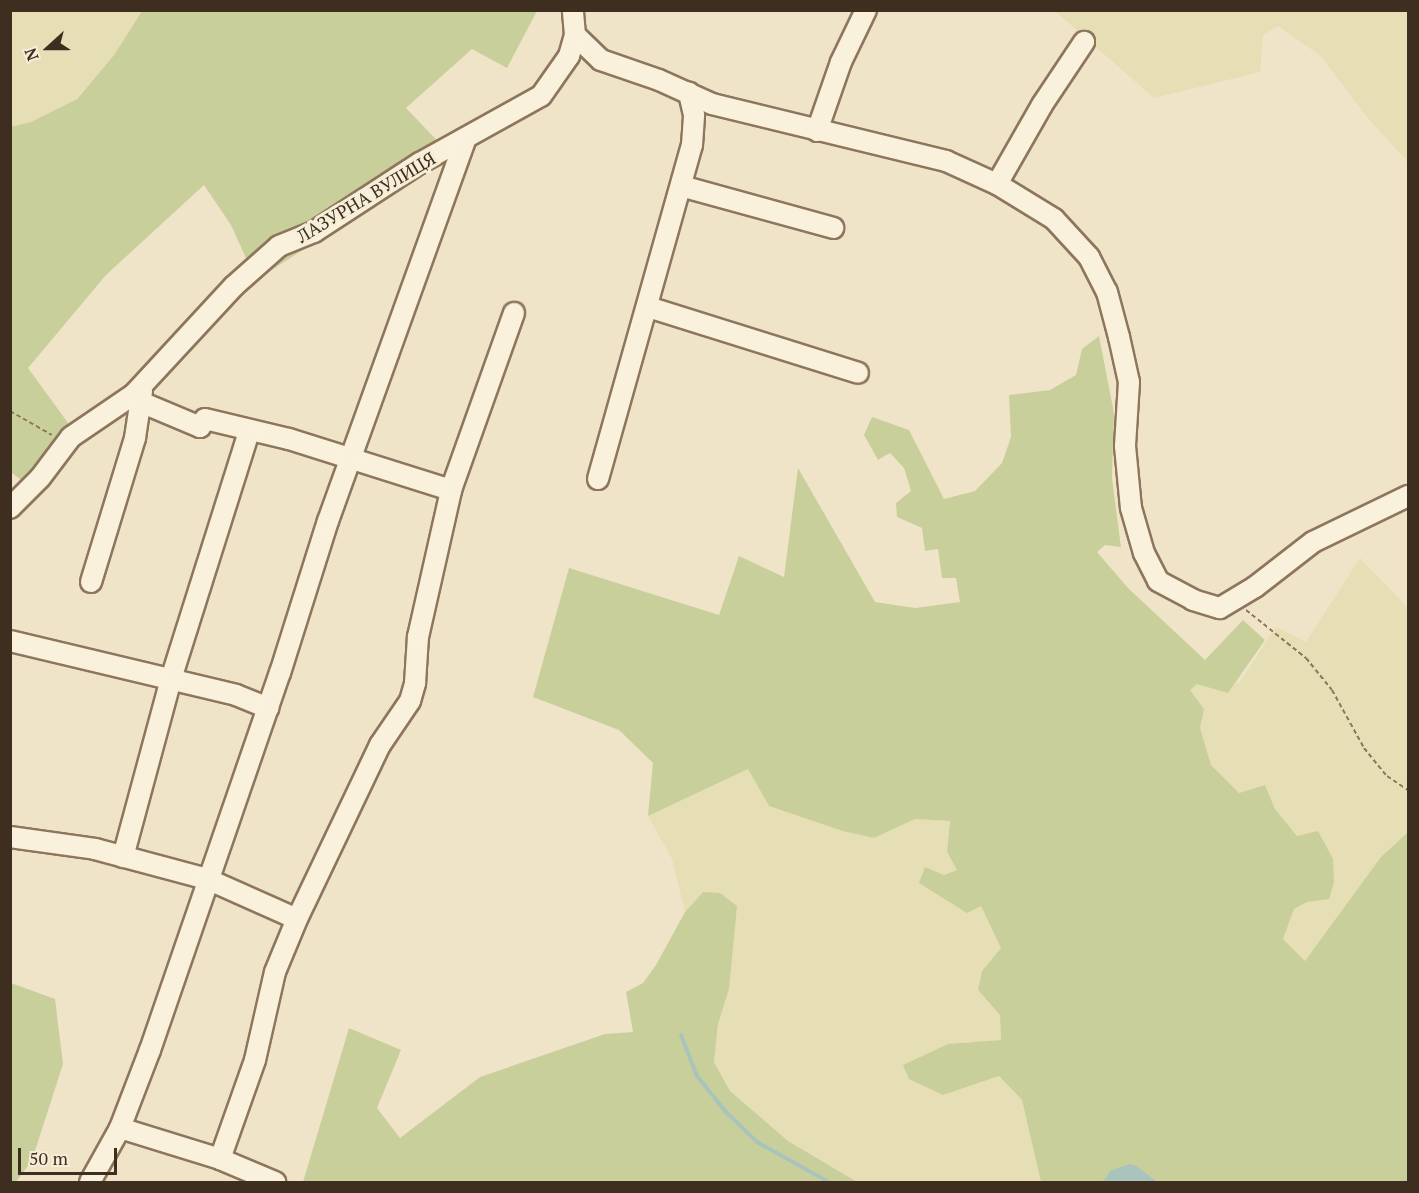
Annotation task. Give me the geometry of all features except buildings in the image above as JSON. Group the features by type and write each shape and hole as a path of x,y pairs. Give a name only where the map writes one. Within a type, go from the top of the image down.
{"street":[{"name":"ЛАЗУРНА ВУЛИЦЯ","path":"10,508 40,478 66,444 142,394 234,286 279,246 314,232 420,163 541,96 569,56 575,35 573,10"},
{"path":"817,131 841,62 866,10"},
{"path":"575,35 601,60 712,104 946,161 998,184 1054,219 1089,257 1107,292 1129,382 1125,446 1131,508 1144,553 1158,581 1192,600 1220,608 1312,542 1408,496"},
{"path":"998,184 1042,105 1084,42"},
{"path":"598,479 692,145 694,115 689,93"},
{"path":"90,1182 120,1128 268,708 350,458 465,140"},
{"path":"681,186 833,228"},
{"path":"648,307 858,373"},
{"path":"220,1159 255,1060 275,972 297,919 380,745 410,702 417,636 451,490 514,313"},
{"path":"92,582 142,394 200,427 205,419 350,458 451,490"},
{"path":"123,857 171,679 249,432"},
{"path":"10,641 236,695 268,708"},
{"path":"10,837 36,838 123,857 207,879 297,919"},
{"path":"120,1128 220,1159 275,1182"}],"path":[{"path":"10,411 66,444"},
{"path":"1230,602 1280,634 1306,658 1332,690 1364,748 1387,776 1408,790"}],"shaded area":[{"path":"10,11 142,11 114,55 76,99 31,122 11,127"},
{"path":"1055,11 1408,11 1408,162 1367,117 1321,56 1278,26 1263,35 1260,72 1154,98"},
{"path":"1360,558 1408,608 1408,832 1381,857 1306,962 1283,939 1294,909 1307,902 1297,836 1275,809 1265,785 1239,793 1211,765 1200,728 1204,709 1190,690 1197,684 1239,683 1276,627 1306,642"},
{"path":"748,769 769,806 874,838 915,819 950,821 947,852 958,870 944,875 981,906 1001,948 982,971 978,990 1000,1015 1001,1040 948,1044 903,1065 943,1095 999,1076 1022,1100 1041,1182 851,1181 788,1141 730,1091 714,1062 718,1024 729,989 730,948 703,892 685,912 672,859 648,816"}],"green space":[{"path":"142,11 537,11 507,68 472,49 406,108 451,155 256,280 231,225 204,185 106,275 28,368 79,438 36,492 11,472 10,127 31,122 77,99 114,55"},
{"path":"1099,336 1114,413 1112,478 1121,547 1105,545 1097,552 1128,588 1205,660 1243,620 1265,640 1228,693 1197,684 1190,690 1204,709 1200,728 1211,765 1239,793 1265,785 1275,809 1297,836 1318,831 1333,859 1334,882 1329,899 1307,902 1294,909 1283,939 1305,961 1381,857 1408,832 1408,1182 1158,1182 1137,1166 1103,1182 1041,1182 1022,1100 999,1076 943,1095 909,1079 903,1065 948,1044 1001,1040 1000,1015 978,990 982,971 1001,948 981,906 967,913 919,883 925,867 944,875 957,870 947,852 950,821 915,819 874,838 843,831 769,806 748,769 648,816 653,763 619,730 533,697 569,568 719,615 739,556 784,577 798,468 875,602 915,608 960,602 956,578 942,578 938,549 925,551 922,528 897,517 896,503 911,491 904,468 890,453 878,460 864,435 872,417 909,430 944,499 975,491 1002,463 1011,437 1009,395 1050,390 1076,375 1082,349"},
{"path":"703,892 720,893 737,906 729,989 718,1024 714,1062 730,1091 788,1141 857,1182 303,1182 349,1028 401,1050 377,1108 400,1138 480,1077 605,1034 633,1032 626,992 643,983 656,965 685,912"},
{"path":"11,983 55,999 63,1064 32,1160 16,1182 10,1182"}],"water":[{"path":"1129,1164 1137,1166 1158,1182 1103,1182 1110,1171"}],"waterway":[{"path":"681,1035 697,1076 725,1111 757,1142 829,1182"}]}
